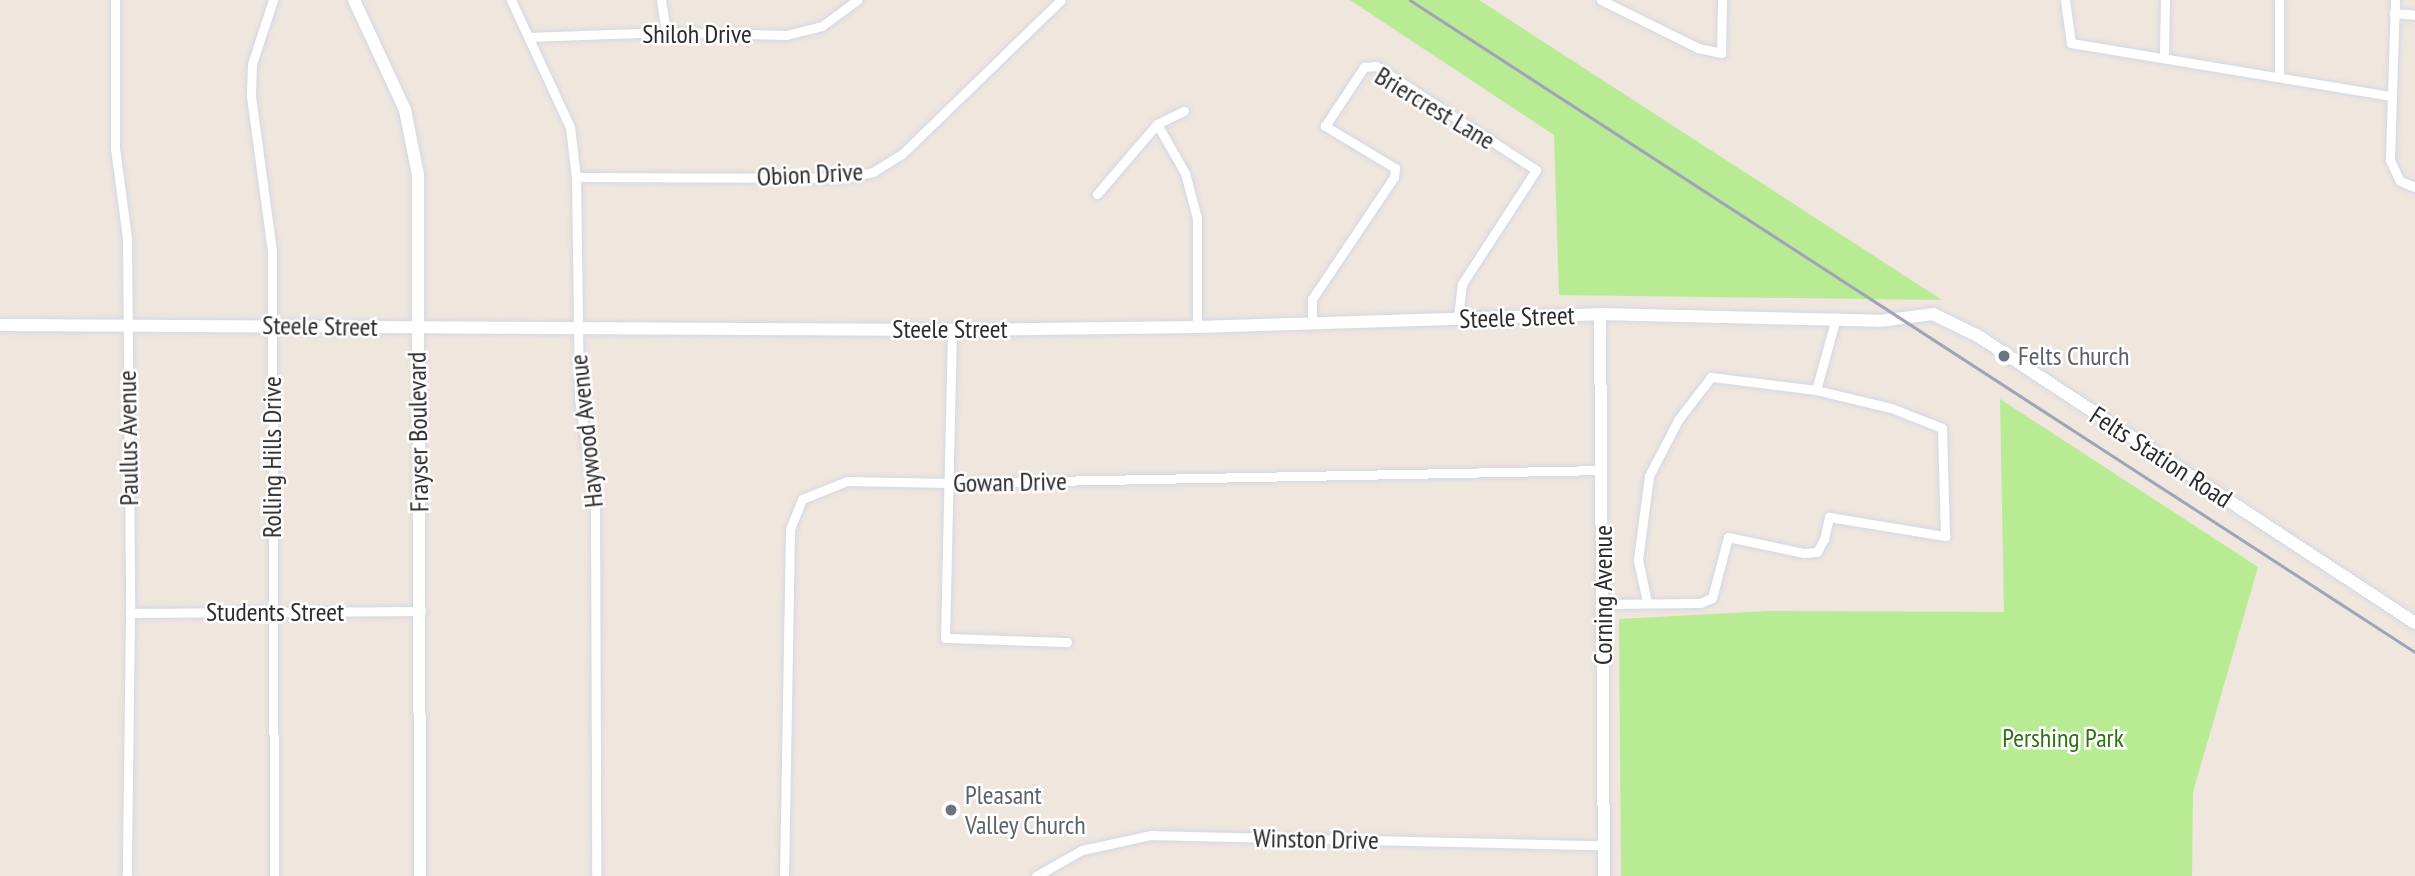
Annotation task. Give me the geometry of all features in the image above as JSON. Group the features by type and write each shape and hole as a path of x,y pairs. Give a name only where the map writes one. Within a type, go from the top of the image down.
{"street":[{"name":"Paullus Avenue","path":"115,0 115,148 127,238 130,613 127,876"},
{"name":"Rolling Hills Drive","path":"272,0 252,64 251,96 272,252 274,876"},
{"name":"Frayser Boulevard","path":"354,0 405,110 414,144 418,175 420,876"},
{"name":"Haywood Avenue","path":"512,0 570,127 576,177 579,398 595,502 596,876"},
{"path":"661,0 666,32"},
{"name":"Shiloh Drive","path":"528,37 666,32 786,35 822,26 857,0"},
{"name":"Obion Drive","path":"576,177 843,178 873,172 902,154 1061,0"},
{"path":"1601,0 1698,48 1721,53 1723,0"},
{"path":"2066,0 2071,43 2164,56 2392,96"},
{"path":"2164,56 2165,0"},
{"path":"2279,0 2279,76"},
{"path":"2395,0 2392,167 2400,181 2415,187"},
{"path":"2394,13 2415,15"},
{"name":"Briercrest Lane","path":"1312,323 1312,299 1394,177 1395,168 1325,126 1364,67 1376,66 1536,170 1462,284 1458,318"},
{"path":"1097,194 1157,124 1184,111"},
{"path":"1157,124 1185,173 1197,218 1197,327"},
{"name":"Steele Street","path":"0,325 952,330 1197,327 1600,314 1880,321 1899,317"},
{"name":"Corning Avenue","path":"1600,314 1604,876"},
{"name":"Felts Station Road","path":"1899,317 1933,314 1978,336 2415,624"},
{"path":"1816,390 1836,318"},
{"path":"952,330 945,638 1067,642"},
{"path":"1603,604 1700,603 1712,598 1728,537 1804,553 1817,552 1824,539 1829,517 1945,537 1942,428 1891,408 1816,390 1711,377 1678,420 1649,477 1637,560 1647,602"},
{"name":"Gowan Drive","path":"784,876 790,529 802,499 847,481 950,483 1602,470"},
{"name":"Students Street","path":"130,613 421,611"},
{"name":"Winston Drive","path":"1036,876 1082,850 1151,835 1604,845"}],"green space":[{"path":"1350,0 1479,0 1942,300 1559,295 1554,135"},
{"name":"Pershing Park","path":"2000,399 2258,567 2193,792 2192,876 1621,876 1619,619 1768,611 2004,612"}],"railway":[{"path":"1410,0 2415,652"}],"place":[{"name":"Felts Church","path":"2004,356"},
{"name":"Pleasant Valley Church","path":"951,810"}]}
